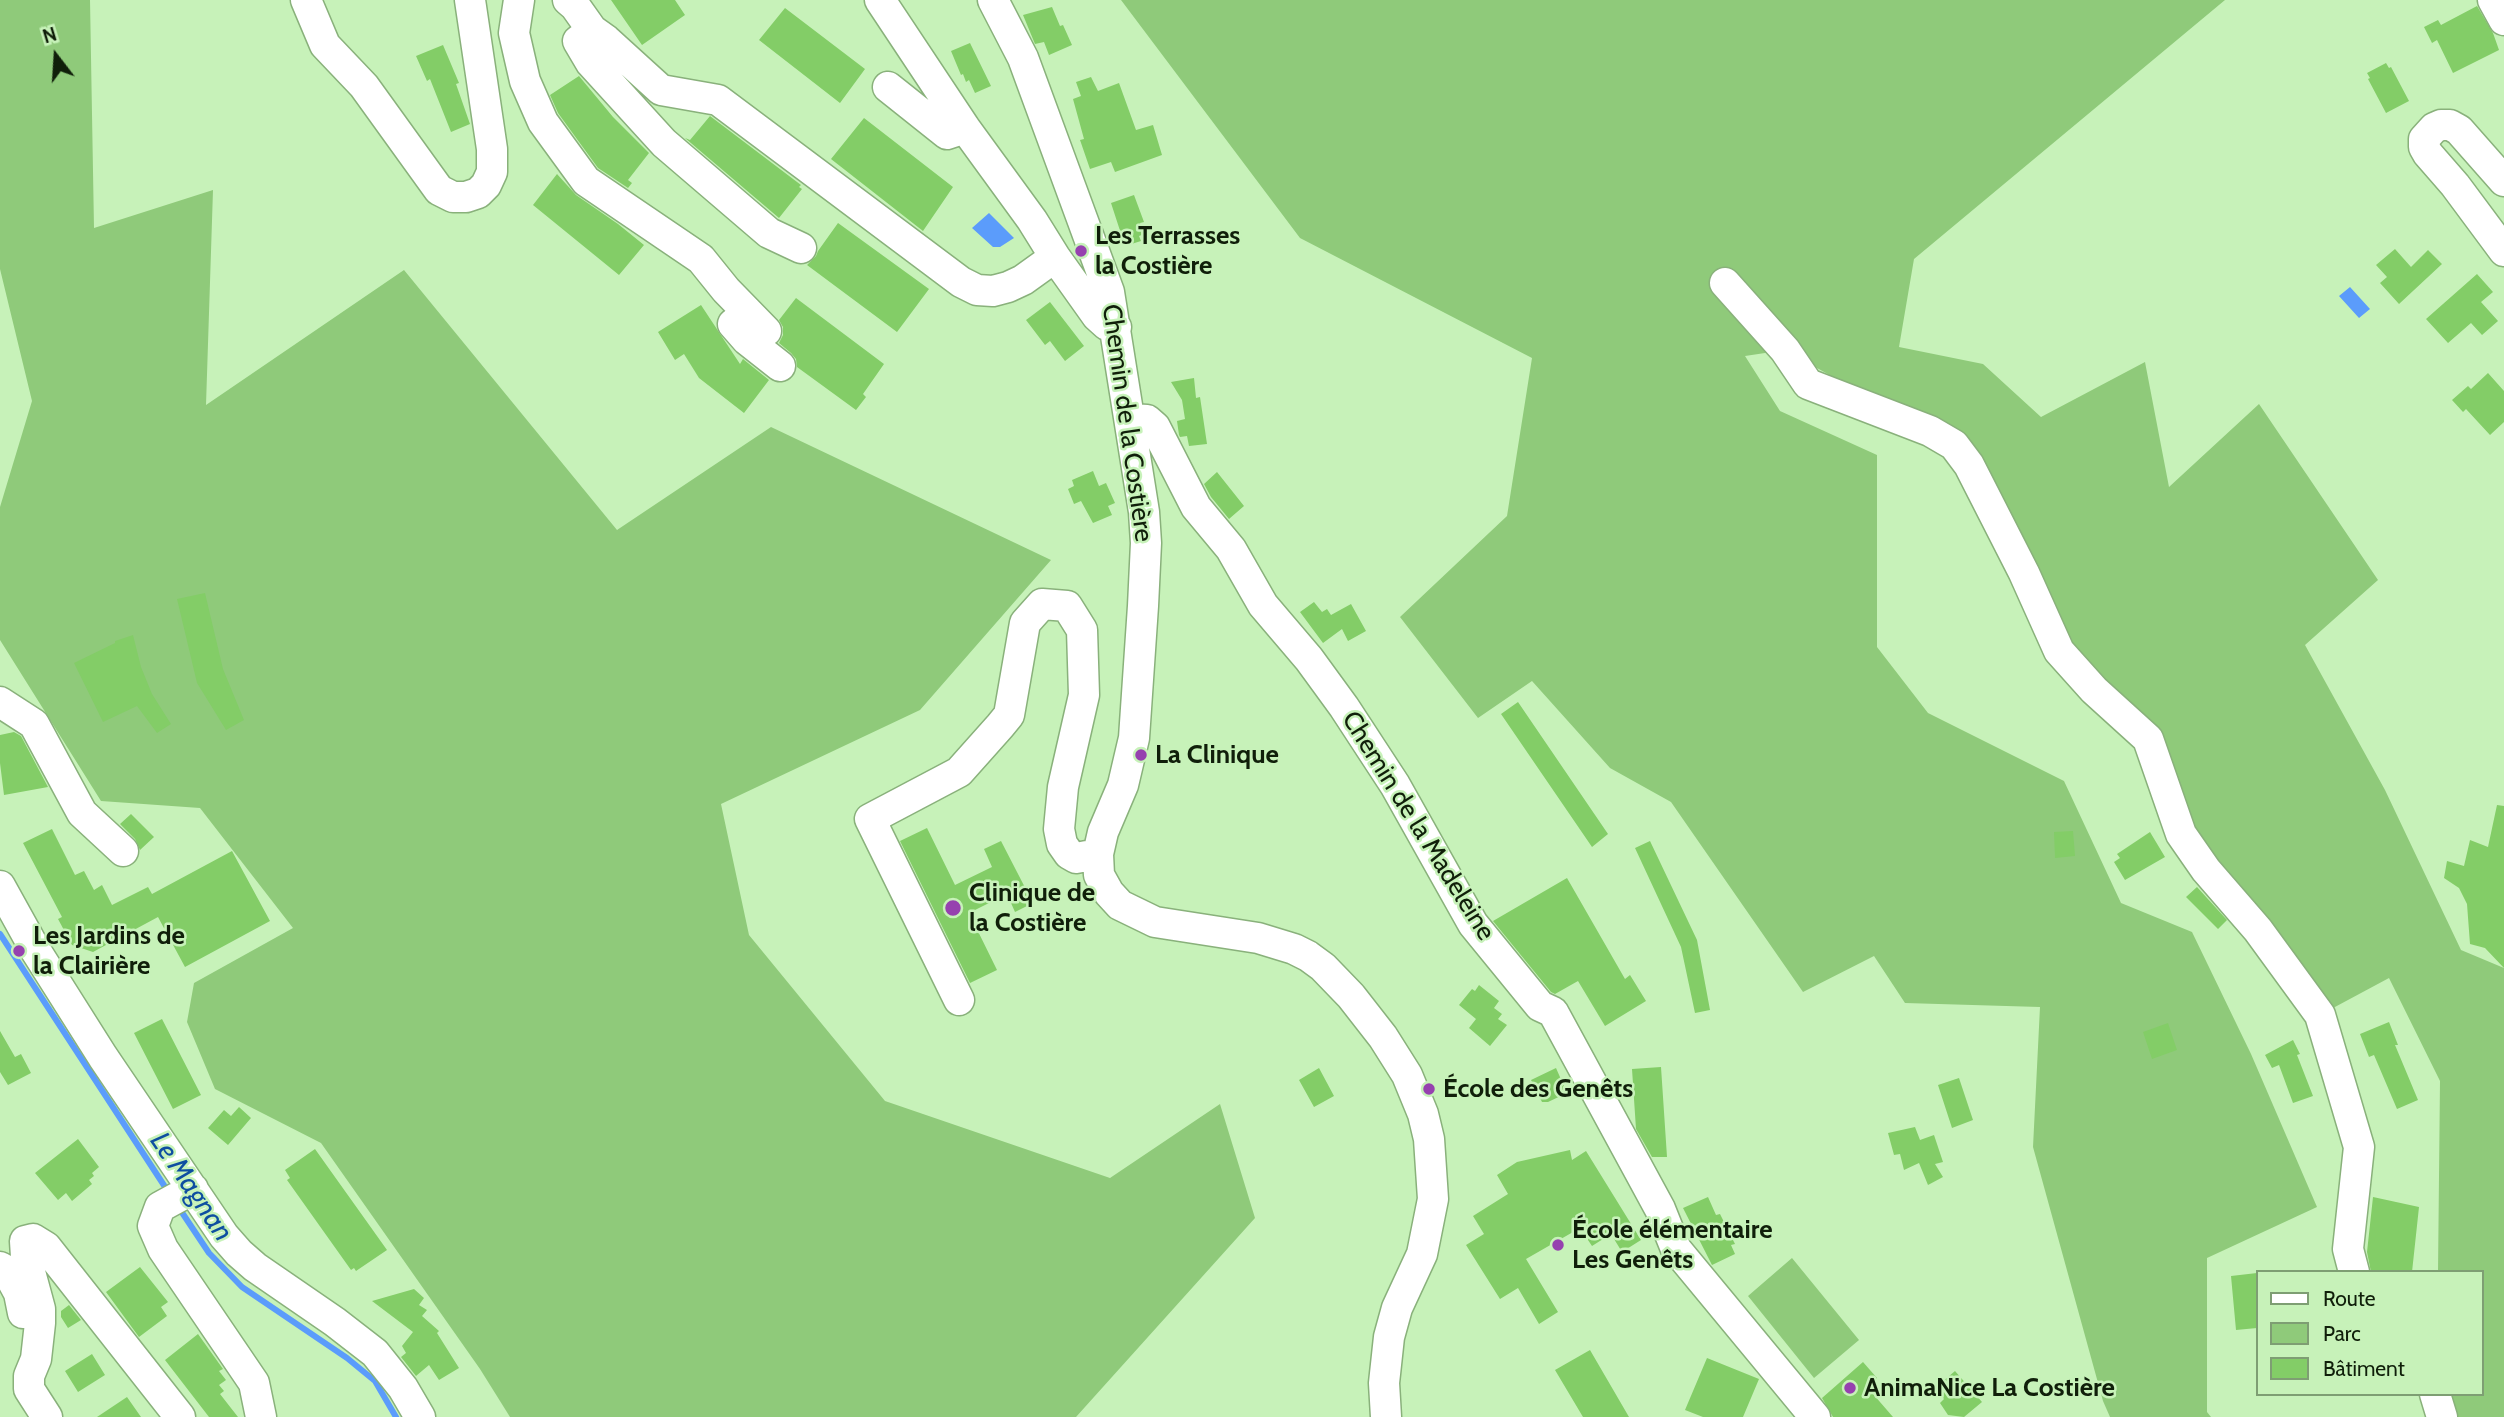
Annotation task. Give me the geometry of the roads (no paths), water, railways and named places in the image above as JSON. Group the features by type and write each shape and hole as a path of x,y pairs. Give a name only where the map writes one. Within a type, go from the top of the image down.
{"street":[{"path":"306,0 325,45 364,86 439,190 453,197 466,197 478,193 486,185 492,172 492,149 470,0"},
{"path":"519,0 514,33 525,81 543,122 586,181 701,259 726,290 766,331"},
{"path":"568,0 575,5 592,30 661,90 718,100 961,282 977,290 993,291 1023,280 1055,257"},
{"path":"880,0 965,128 1101,322 1116,327"},
{"name":"Chemin de la Costière","path":"993,0 1023,58 1109,292 1144,512 1146,543 1134,738 1123,785 1098,854"},
{"path":"2493,0 2504,20"},
{"path":"592,30 578,41 591,63 664,144 769,233 801,248"},
{"path":"888,87 947,134 965,128"},
{"path":"2504,181 2459,130 2450,125 2434,128 2424,139 2428,154 2455,185 2504,251"},
{"path":"701,259 705,279 721,310 747,340 780,366"},
{"path":"1725,283 1785,350 1808,384 1930,431 1954,445 1969,465 2060,651 2094,690 2148,739 2181,834 2206,870 2258,930 2320,1015 2359,1147 2348,1249 2353,1270"},
{"name":"Chemin de la Madeleine","path":"1130,419 1147,420 1155,427 1196,508 1231,549 1263,605 1309,659 1395,785 1473,924 1540,1006 1553,1012 1660,1209 1676,1249 1815,1417"},
{"path":"959,1000 870,820 959,772 1009,715 1025,623 1042,604 1067,606 1082,629 1084,695 1065,776 1059,829 1062,844 1069,854 1076,858 1098,854 1097,864 1104,885 1114,900 1130,911 1156,922 1258,938 1308,956 1323,967 1351,996 1382,1037 1407,1075 1419,1104 1429,1139 1433,1199 1422,1254 1398,1308 1389,1337 1384,1382 1387,1417"},
{"path":"0,702 34,724 82,813 123,851"},
{"path":"0,886 36,951 96,1046 178,1197 239,1254 375,1353 403,1388 420,1417"},
{"path":"178,1197 153,1226 163,1249 254,1383 261,1417"},
{"path":"29,1376 36,1359 40,1324 40,1309 26,1257 25,1241 33,1239 46,1247 180,1417"},
{"path":"0,1267 7,1271 19,1293 26,1327 29,1389 47,1417"},
{"path":"2436,1396 2442,1417"}],"water":[{"path":"989,213 1014,238 1000,247 993,247 972,228"},
{"path":"2350,287 2370,309 2359,318 2339,296"}],"waterway":[{"name":"Le Magnan","path":"0,934 169,1193"},
{"name":"Le Magnan","path":"177,1205 209,1253 242,1287 347,1358 375,1381 396,1417"}],"place":[{"name":"Les Terrasses la Costière","path":"1081,251"},
{"name":"La Clinique","path":"1141,755"},
{"name":"Clinique de la Costière","path":"953,908"},
{"name":"Les Jardins de la Clairière","path":"19,951"},
{"name":"École des Genêts","path":"1429,1089"},
{"name":"École élémentaire Les Genêts","path":"1558,1245"},
{"name":"AnimaNice La Costière","path":"1850,1388"}]}
